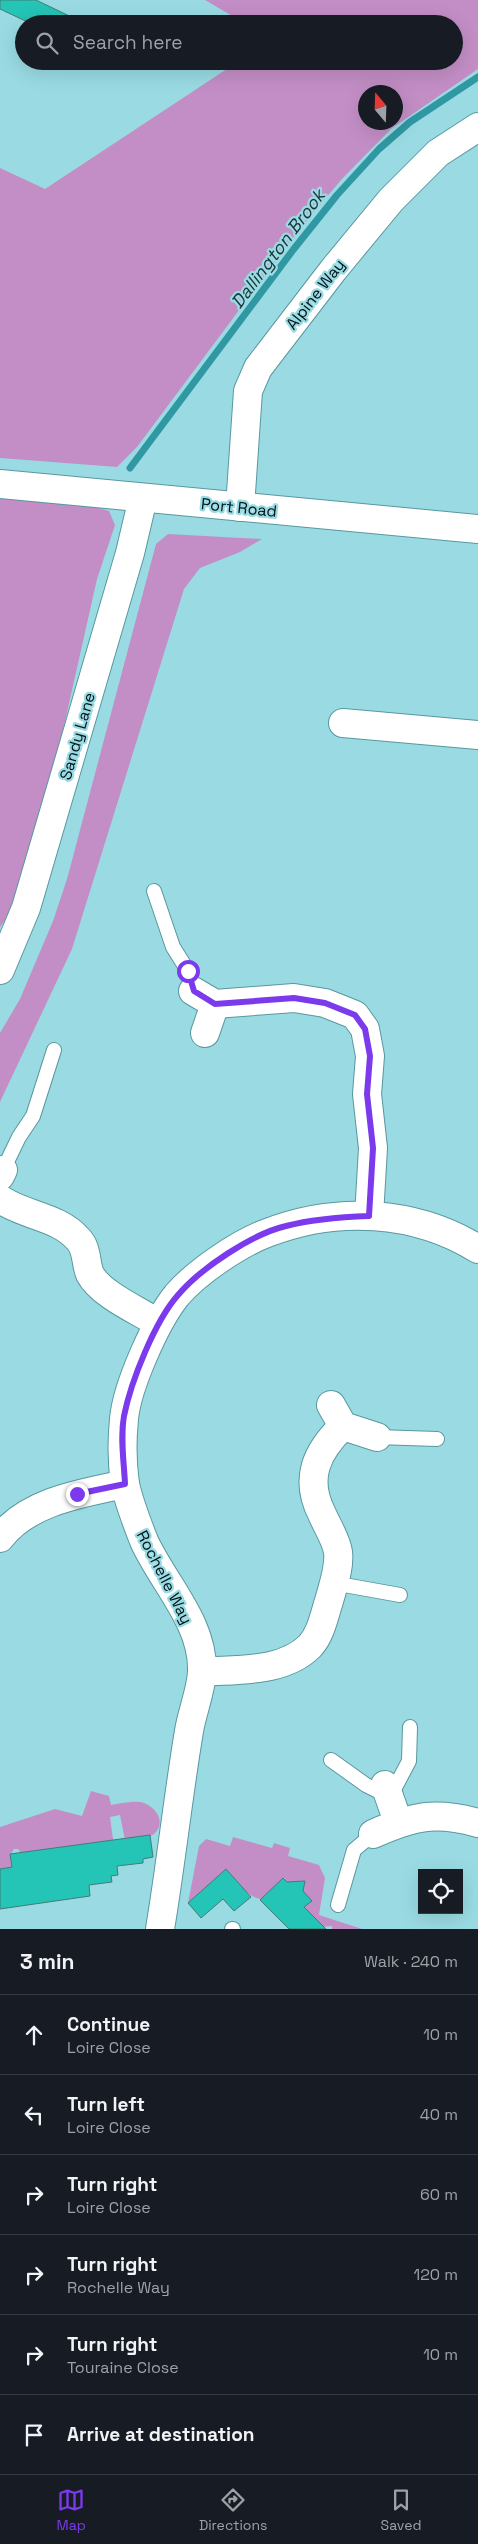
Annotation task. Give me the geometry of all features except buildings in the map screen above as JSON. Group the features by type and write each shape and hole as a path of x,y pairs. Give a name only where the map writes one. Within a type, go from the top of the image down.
{"street":[{"name":"Alpine Way","path":"240,507 248,391 258,368 334,269 392,200 438,153 478,127"},
{"name":"Port Road","path":"0,484 478,529"},
{"name":"Sandy Lane","path":"0,970 26,908 128,563 138,497"},
{"path":"343,722 478,735"},
{"path":"205,1033 204,997 294,998 325,1003 355,1015 365,1029 370,1056 367,1094 373,1148 369,1216"},
{"path":"0,1199 13,1208 51,1220 79,1239 86,1254 90,1273 98,1285 158,1323"},
{"name":"Rochelle Way","path":"160,1929 189,1730 202,1672 198,1645 189,1621 146,1544 125,1484 124,1416 134,1382 158,1323 178,1294 210,1267 246,1242 284,1226 325,1218 369,1216 411,1220 440,1229 478,1250"},
{"path":"202,1672 276,1665 296,1657 311,1645 322,1625 333,1583 338,1552 314,1494 312,1477 337,1416 377,1437"},
{"path":"0,1538 24,1518 45,1505 77,1494 125,1484"},
{"path":"373,1834 391,1802 425,1817 451,1816 478,1823"}],"lane":[{"path":"154,891 173,948 204,997"},
{"path":"2,1173 19,1137 33,1116 54,1050"},
{"path":"377,1437 436,1439"},
{"path":"333,1583 400,1595"},
{"path":"330,1760 391,1802 409,1761 410,1728"},
{"path":"338,1905 354,1850 373,1834"}],"shaded area":[{"path":"205,0 478,0 478,69 403,121 403,85 358,85 358,130 390,130 341,180 299,230 137,447 117,467 0,458 0,168 45,189 225,70 463,70 463,15 231,15"},
{"path":"0,496 85,504 109,511 115,525 97,579 59,748 17,904 0,927"},
{"path":"168,534 262,539 240,552 200,568 184,589 72,949 0,1102 0,1033 20,999 53,921 67,879 156,544"},
{"path":"91,1791 109,1796 111,1805 136,1802 149,1805 157,1813 160,1823 159,1828 153,1835 125,1840 120,1815 110,1817 114,1846 21,1853 18,1849 14,1849 10,1855 12,1867 0,1869 0,1827 55,1809 82,1816"},
{"path":"233,1837 272,1848 274,1843 290,1848 288,1856 319,1865 325,1878 319,1915 362,1929 332,1929 332,1926 302,1929 315,1918 304,1907 311,1901 290,1886 284,1878 261,1899 246,1892 226,1869 188,1903 199,1846 206,1839 230,1846"}],"waterway":[{"name":"Dallington Brook","path":"130,468 293,250 337,195 379,149 410,122 478,77"}],"route":[{"path":"77,1494 125,1484 124,1416 134,1382 158,1323 178,1294 210,1267 246,1242 284,1226 325,1218 369,1216 373,1148 367,1094 370,1056 365,1029 355,1015 325,1003 294,998 215,1004 194,991 188,971"}]}
